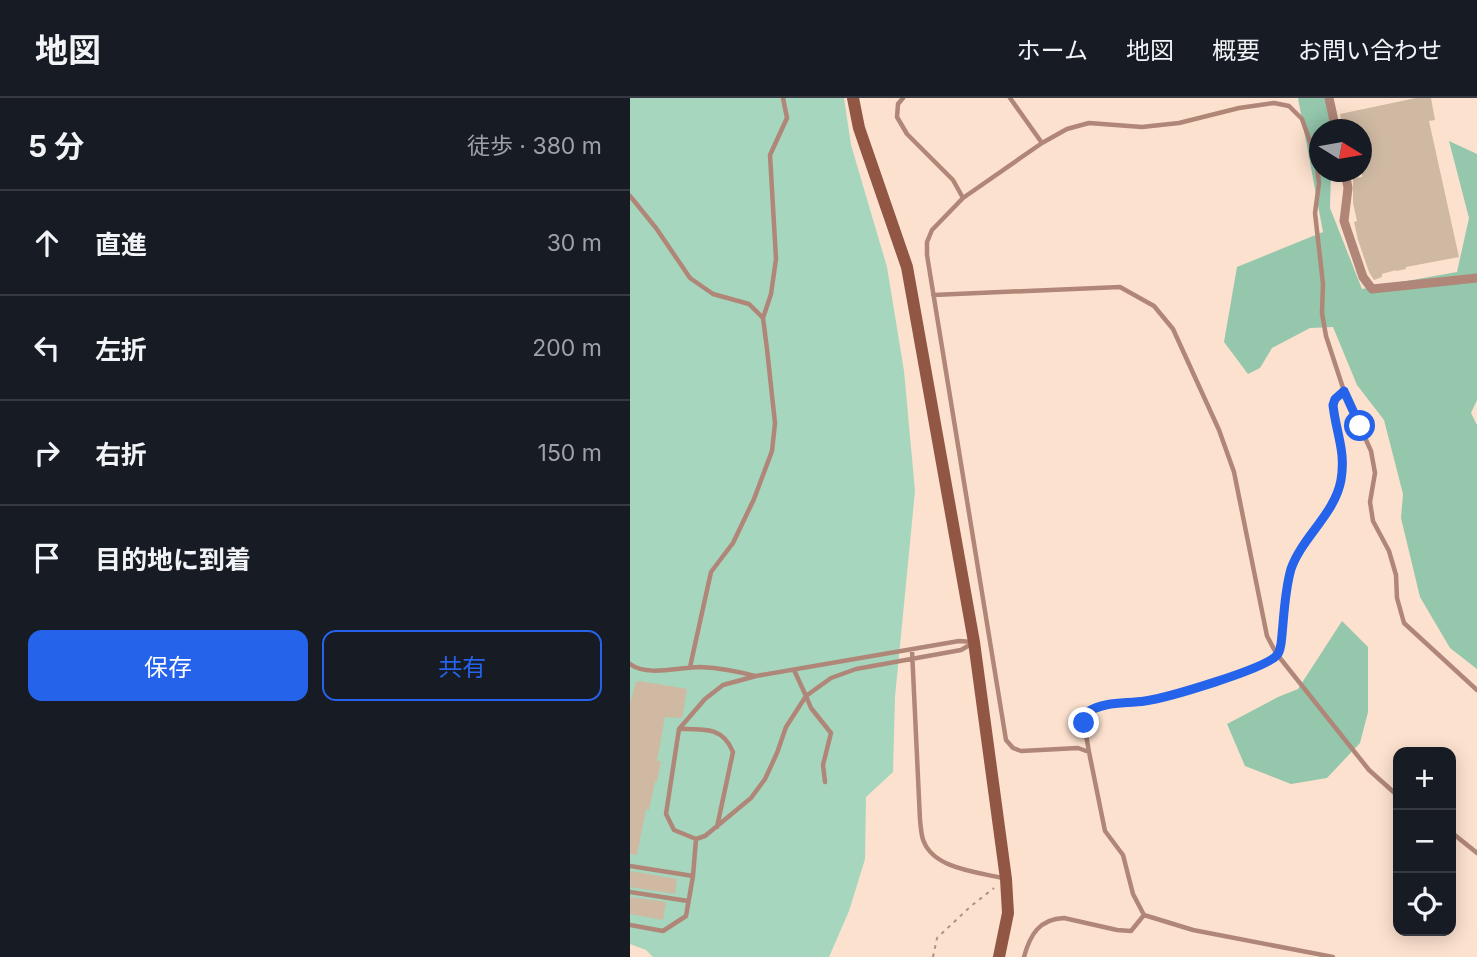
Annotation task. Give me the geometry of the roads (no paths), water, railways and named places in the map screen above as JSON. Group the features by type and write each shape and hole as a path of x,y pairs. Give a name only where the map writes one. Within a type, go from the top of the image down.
{"street":[{"path":"853,98 859,128 906,267 974,642 1006,879 1008,913 999,957"},
{"path":"1329,98 1334,119"},
{"path":"1347,182 1344,221 1363,277 1372,289 1477,278"}],"lane":[{"path":"690,667 711,572 733,543 754,499 772,451 775,423 763,318 771,294 776,259 771,155 787,118 783,98"},
{"path":"903,98 898,104 897,117 902,126 953,180 963,198"},
{"path":"1010,98 1042,143"},
{"path":"1089,752 1078,748 1021,751 1013,748 1006,740 933,295 927,242 932,230 963,198 1042,143 1067,129 1089,123 1142,127 1273,103 1289,106 1302,119 1316,159 1319,183 1315,213 1326,336 1344,391 1371,450 1375,473 1370,502 1373,521 1389,551 1404,623 1477,690"},
{"path":"630,196 690,278 713,294 749,304 763,318"},
{"path":"933,295 1120,287 1154,306 1173,329 1219,430 1234,472 1267,636 1278,654 1369,770 1393,792"},
{"path":"1333,957 1193,930 1144,915 1133,894 1123,855 1105,831 1084,723 1087,712 1102,704 1147,701 1226,679 1278,654 1292,568 1317,524 1329,510 1340,482 1343,453 1333,405 1335,399 1344,391"},
{"path":"696,839 674,830 666,814 679,729 705,699 723,685 756,676 960,641 974,642"},
{"path":"696,839 717,827 751,798 765,779 778,754 786,727 806,696 831,678 856,669 961,650 974,642"},
{"path":"912,650 923,841 931,853 947,863 1006,879"},
{"path":"630,664 637,669 650,671 690,667 729,670 756,676"},
{"path":"794,670 811,708 831,733 823,765 825,782"},
{"path":"679,729 702,729 722,734 729,740 733,752 717,827"},
{"path":"1456,836 1477,853"},
{"path":"630,925 663,931 686,916 696,839"},
{"path":"630,866 693,876"},
{"path":"630,892 688,901"},
{"path":"1024,957 1029,938 1038,927 1056,918 1131,931 1144,915"}]}
